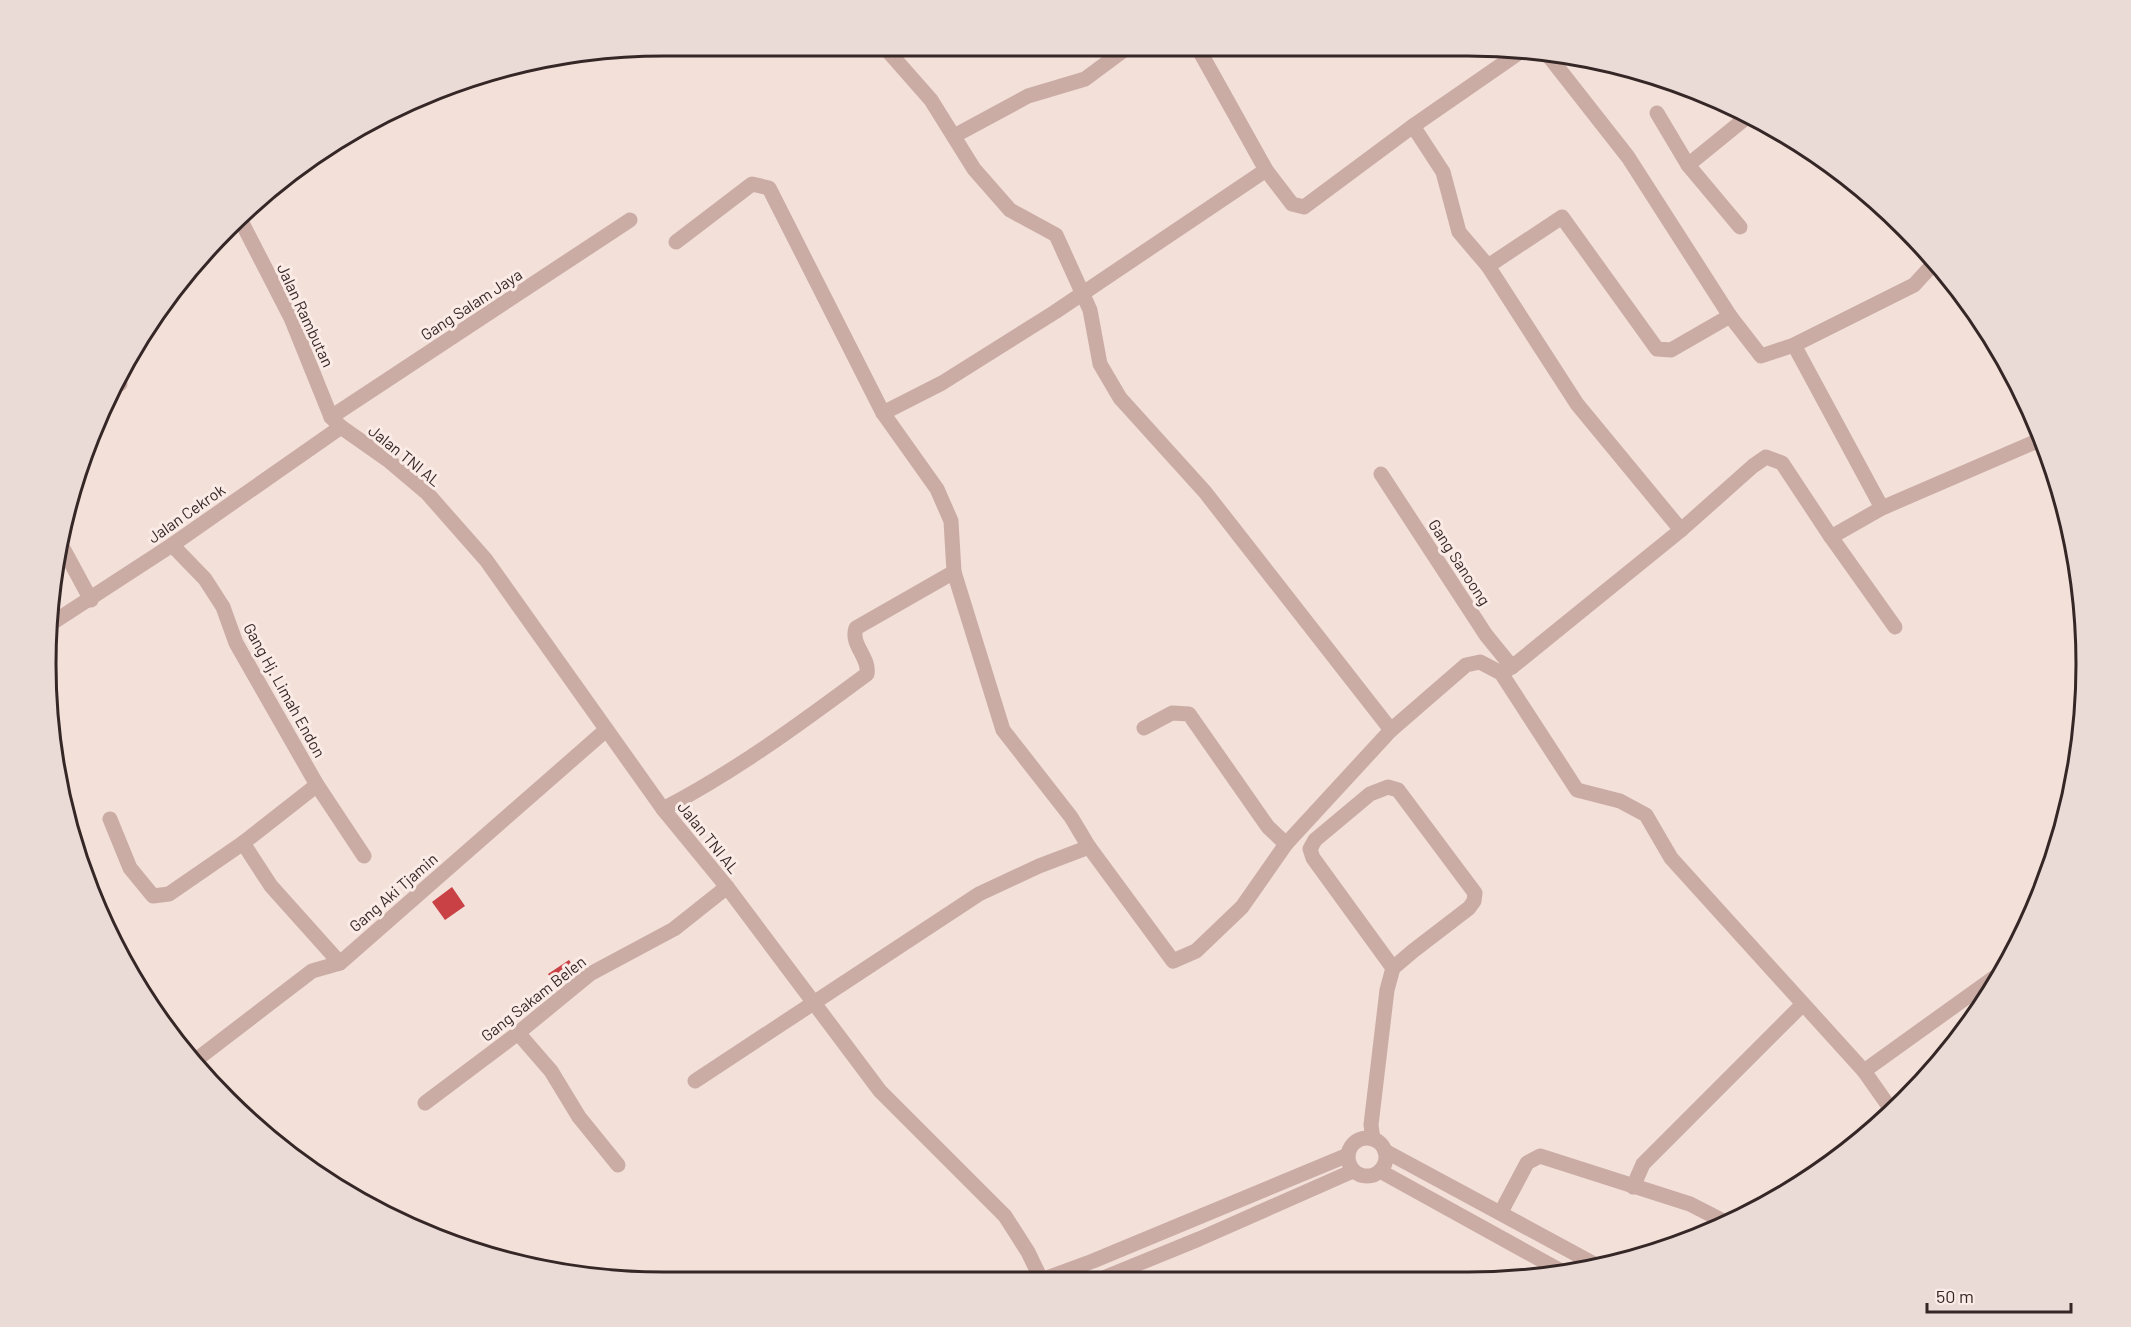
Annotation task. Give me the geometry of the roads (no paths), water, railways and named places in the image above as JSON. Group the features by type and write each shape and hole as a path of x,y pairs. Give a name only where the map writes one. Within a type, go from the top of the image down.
{"street":[{"path":"892,56 931,100 974,169 1010,210 1056,235 1090,310 1100,364 1120,398 1205,492 1391,730"},
{"path":"954,136 1028,96 1085,79 1116,56"},
{"path":"1202,56 1266,170 1293,204 1304,207 1413,126 1512,58"},
{"path":"1553,62 1628,157 1730,316 1761,356 1794,345 1914,285 1929,268"},
{"path":"1657,113 1688,165 1740,227"},
{"path":"1688,165 1742,121"},
{"path":"1413,126 1443,172 1459,232 1488,266 1577,404 1681,530"},
{"path":"883,413 942,383 1055,312 1266,170"},
{"path":"676,242 752,184 769,188 883,413 937,489 951,521 954,572 1004,730 1071,817 1089,846 1173,961 1196,951 1242,907 1286,843 1391,730 1466,665 1480,662 1507,670 1681,530 1766,457 1782,463 1895,627"},
{"path":"1488,266 1562,217 1658,349 1671,351 1730,316"},
{"name":"Gang Salam Jaya","path":"336,422 630,220"},
{"name":"Jalan Rambutan","path":"243,225 291,318 336,422"},
{"path":"1794,345 1882,508"},
{"name":"Jalan Cekrok","path":"57,620 172,545 336,422"},
{"name":"Jalan TNI AL","path":"336,422 388,460 427,494 486,560 663,809 727,887 880,1091 1005,1216 1038,1272"},
{"path":"1831,537 1882,508 2033,443"},
{"name":"Gang Sanoong","path":"1381,474 1486,635 1577,790 1620,801 1646,815 1671,858 1864,1071 1887,1103"},
{"name":"Gang Hj. Limah Endon","path":"172,545 204,579 223,607 236,643 317,785 364,855"},
{"path":"66,553 91,600"},
{"path":"663,809 704,788 759,753 867,674 867,663 855,640 856,628 954,572"},
{"path":"1144,728 1172,713 1189,714 1268,827 1286,843"},
{"name":"Gang Aki Tjamin","path":"200,1057 312,971 340,963 606,730"},
{"path":"110,819 130,868 153,896 169,894 243,843 317,785"},
{"path":"1370,1134 1387,990 1393,968 1469,908 1474,901 1475,893 1398,790 1388,787 1370,794 1315,840 1310,849 1313,858 1393,968"},
{"path":"243,843 271,886 340,963"},
{"path":"695,1081 980,894 1039,866 1089,846"},
{"name":"Gang Sakam Belen","path":"425,1103 518,1033 590,974 674,929 727,887"},
{"path":"1864,1071 1983,986"},
{"path":"1633,1187 1643,1164 1803,1004"},
{"path":"518,1033 551,1071 579,1117 618,1165"},
{"path":"1370,1134 1381,1143 1386,1160 1380,1171 1369,1176 1361,1176 1353,1171 1348,1155 1351,1147 1357,1141 1370,1134"},
{"path":"1385,1151 1587,1260"},
{"path":"1062,1272 1348,1155"},
{"path":"1501,1212 1527,1163 1540,1156 1690,1204 1717,1218"},
{"path":"1118,1272 1353,1171"},
{"path":"1380,1171 1551,1265"},
{"path":"1192,1219 1199,1239"}]}
